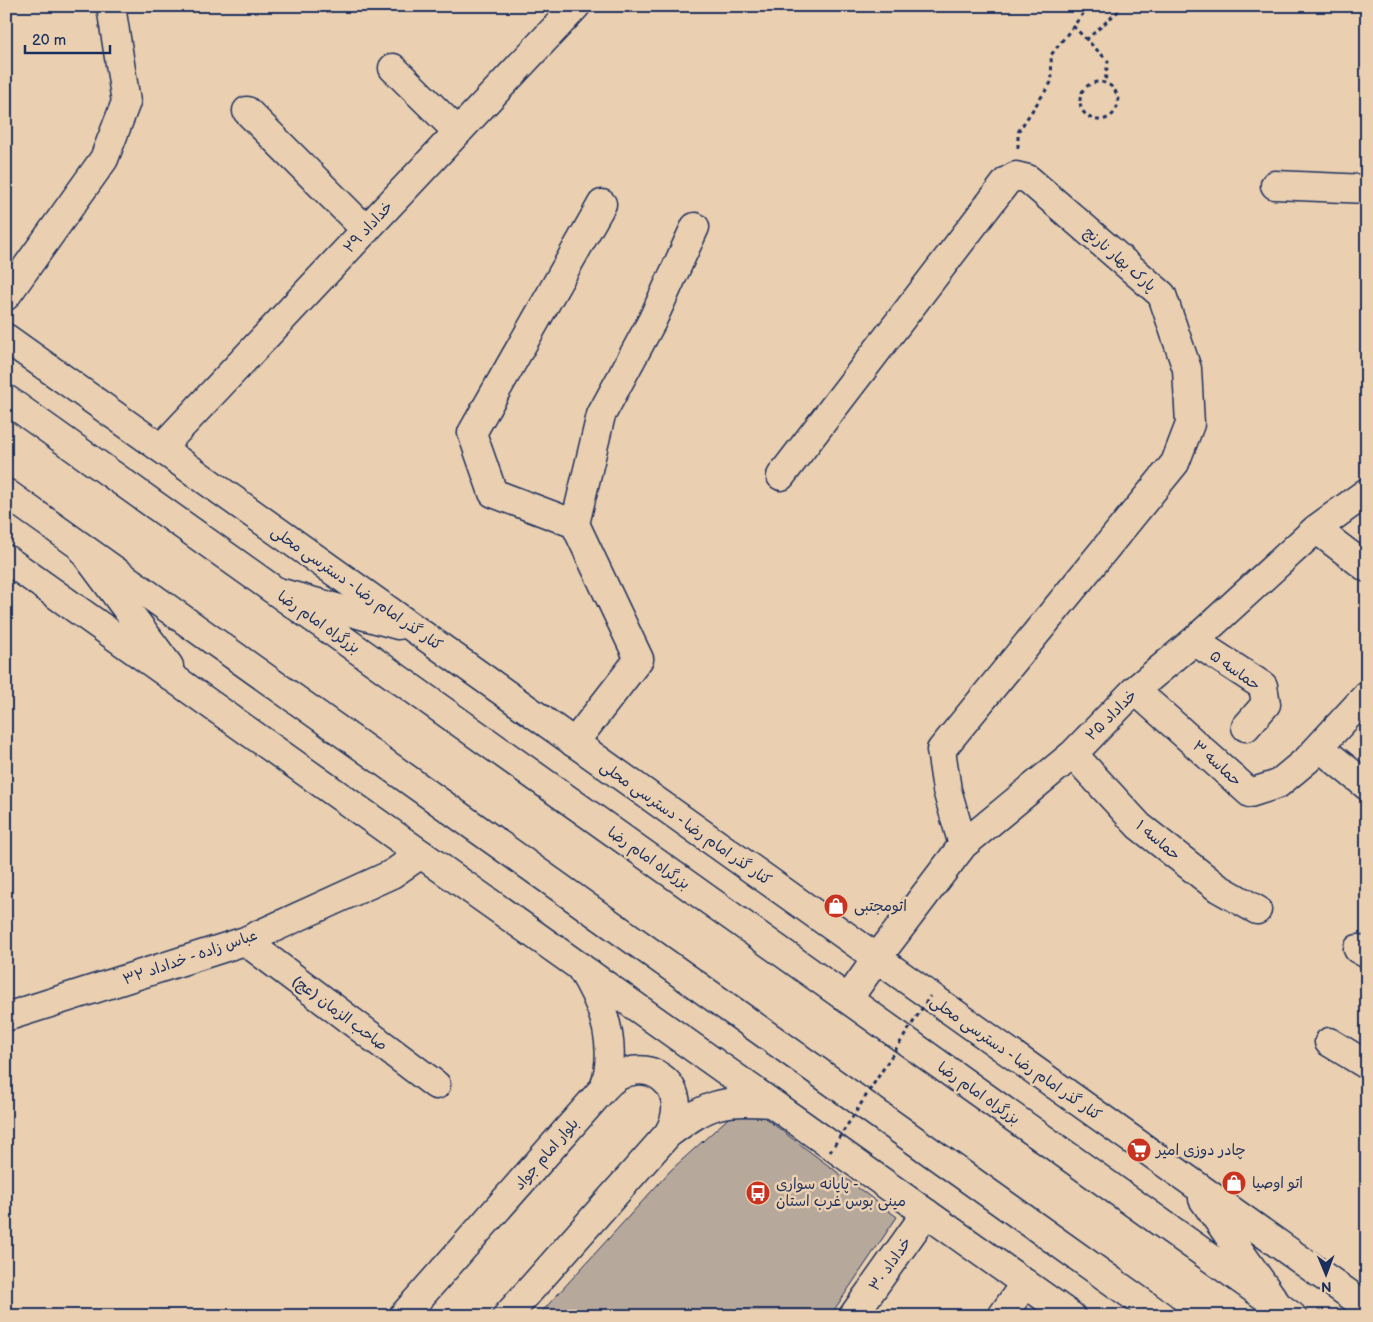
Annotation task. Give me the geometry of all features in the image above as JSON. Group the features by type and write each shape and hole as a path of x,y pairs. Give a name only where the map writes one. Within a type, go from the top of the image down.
{"main road":[{"path":"6,296 104,159 126,102 111,6"},
{"name":"خداداد ۲۹","path":"161,448 576,6"},
{"path":"392,68 458,132"},
{"path":"247,111 366,230"},
{"path":"781,476 1008,181 1016,176"},
{"name":"پارک بهار نارنج","path":"963,845 947,790 941,750 1175,463 1190,424 1187,369 1162,295 1028,179 1016,176"},
{"path":"1275,185 1367,188"},
{"path":"574,524 493,493 472,433 602,204"},
{"path":"574,743 639,659 574,524 601,415 652,321 695,227"},
{"name":"کنار گذر امام رضا - دسترسی محلی","path":"6,338 1367,1307"},
{"name":"بزرگراه امام رضا","path":"6,399 1285,1311"},
{"name":"خداداد ۲۵","path":"848,999 963,845 1073,754 1135,690 1194,641 1316,529 1367,492"},
{"path":"6,494 1161,1316"},
{"path":"1316,529 1367,568"},
{"path":"80,546 183,685"},
{"path":"6,560 1071,1316"},
{"path":"275,591 416,630"},
{"name":"حماسه ۵","path":"1194,641 1263,686 1266,704 1246,727"},
{"name":"حماسه ۳","path":"1135,690 1250,793 1278,784 1319,747 1367,695"},
{"path":"1319,747 1367,786"},
{"name":"حماسه ۱","path":"1073,754 1139,826 1218,888 1257,910"},
{"name":"عباس زاده - خداداد ۳۲","path":"6,1017 245,942 392,874 421,854"},
{"name":"صاحب الزمان (عج)","path":"245,942 436,1085"},
{"name":"بلوار امام جواد","path":"403,1316 604,1088 610,1063 606,1020 596,992 580,967"},
{"path":"1329,1042 1367,1065"},
{"path":"507,1316 668,1134 675,1122 678,1111 672,1089 665,1080 650,1072 633,1070 622,1073 604,1088"},
{"path":"668,1134 691,1117 724,1102 770,1102"},
{"path":"1192,1183 1285,1311"},
{"name":"خداداد ۳۰","path":"853,1316 926,1213"},
{"path":"1002,1316 1025,1283"}],"path":[{"path":"1016,176 1018,132 1052,81 1051,55 1088,6"},
{"path":"1086,40 1124,6"},
{"path":"1073,26 1108,61 1105,82"},
{"path":"1105,82 1117,92 1118,107 1109,119 1094,120 1082,111 1080,96 1090,84 1105,82"},
{"path":"830,1152 930,996"}],"building":[{"name":"پایانه سواری - مینی بوس غرب استان","path":"745,1103 897,1217 830,1316 538,1316 671,1170"}],"place":[{"name":"اتومجتبی","path":"836,906"},
{"name":"چادر دوزی امیر","path":"1139,1150"},
{"name":"اتو اوصیا","path":"1234,1183"},
{"name":"پایانه سواری - مینی بوس غرب استان","path":"758,1193"}]}
